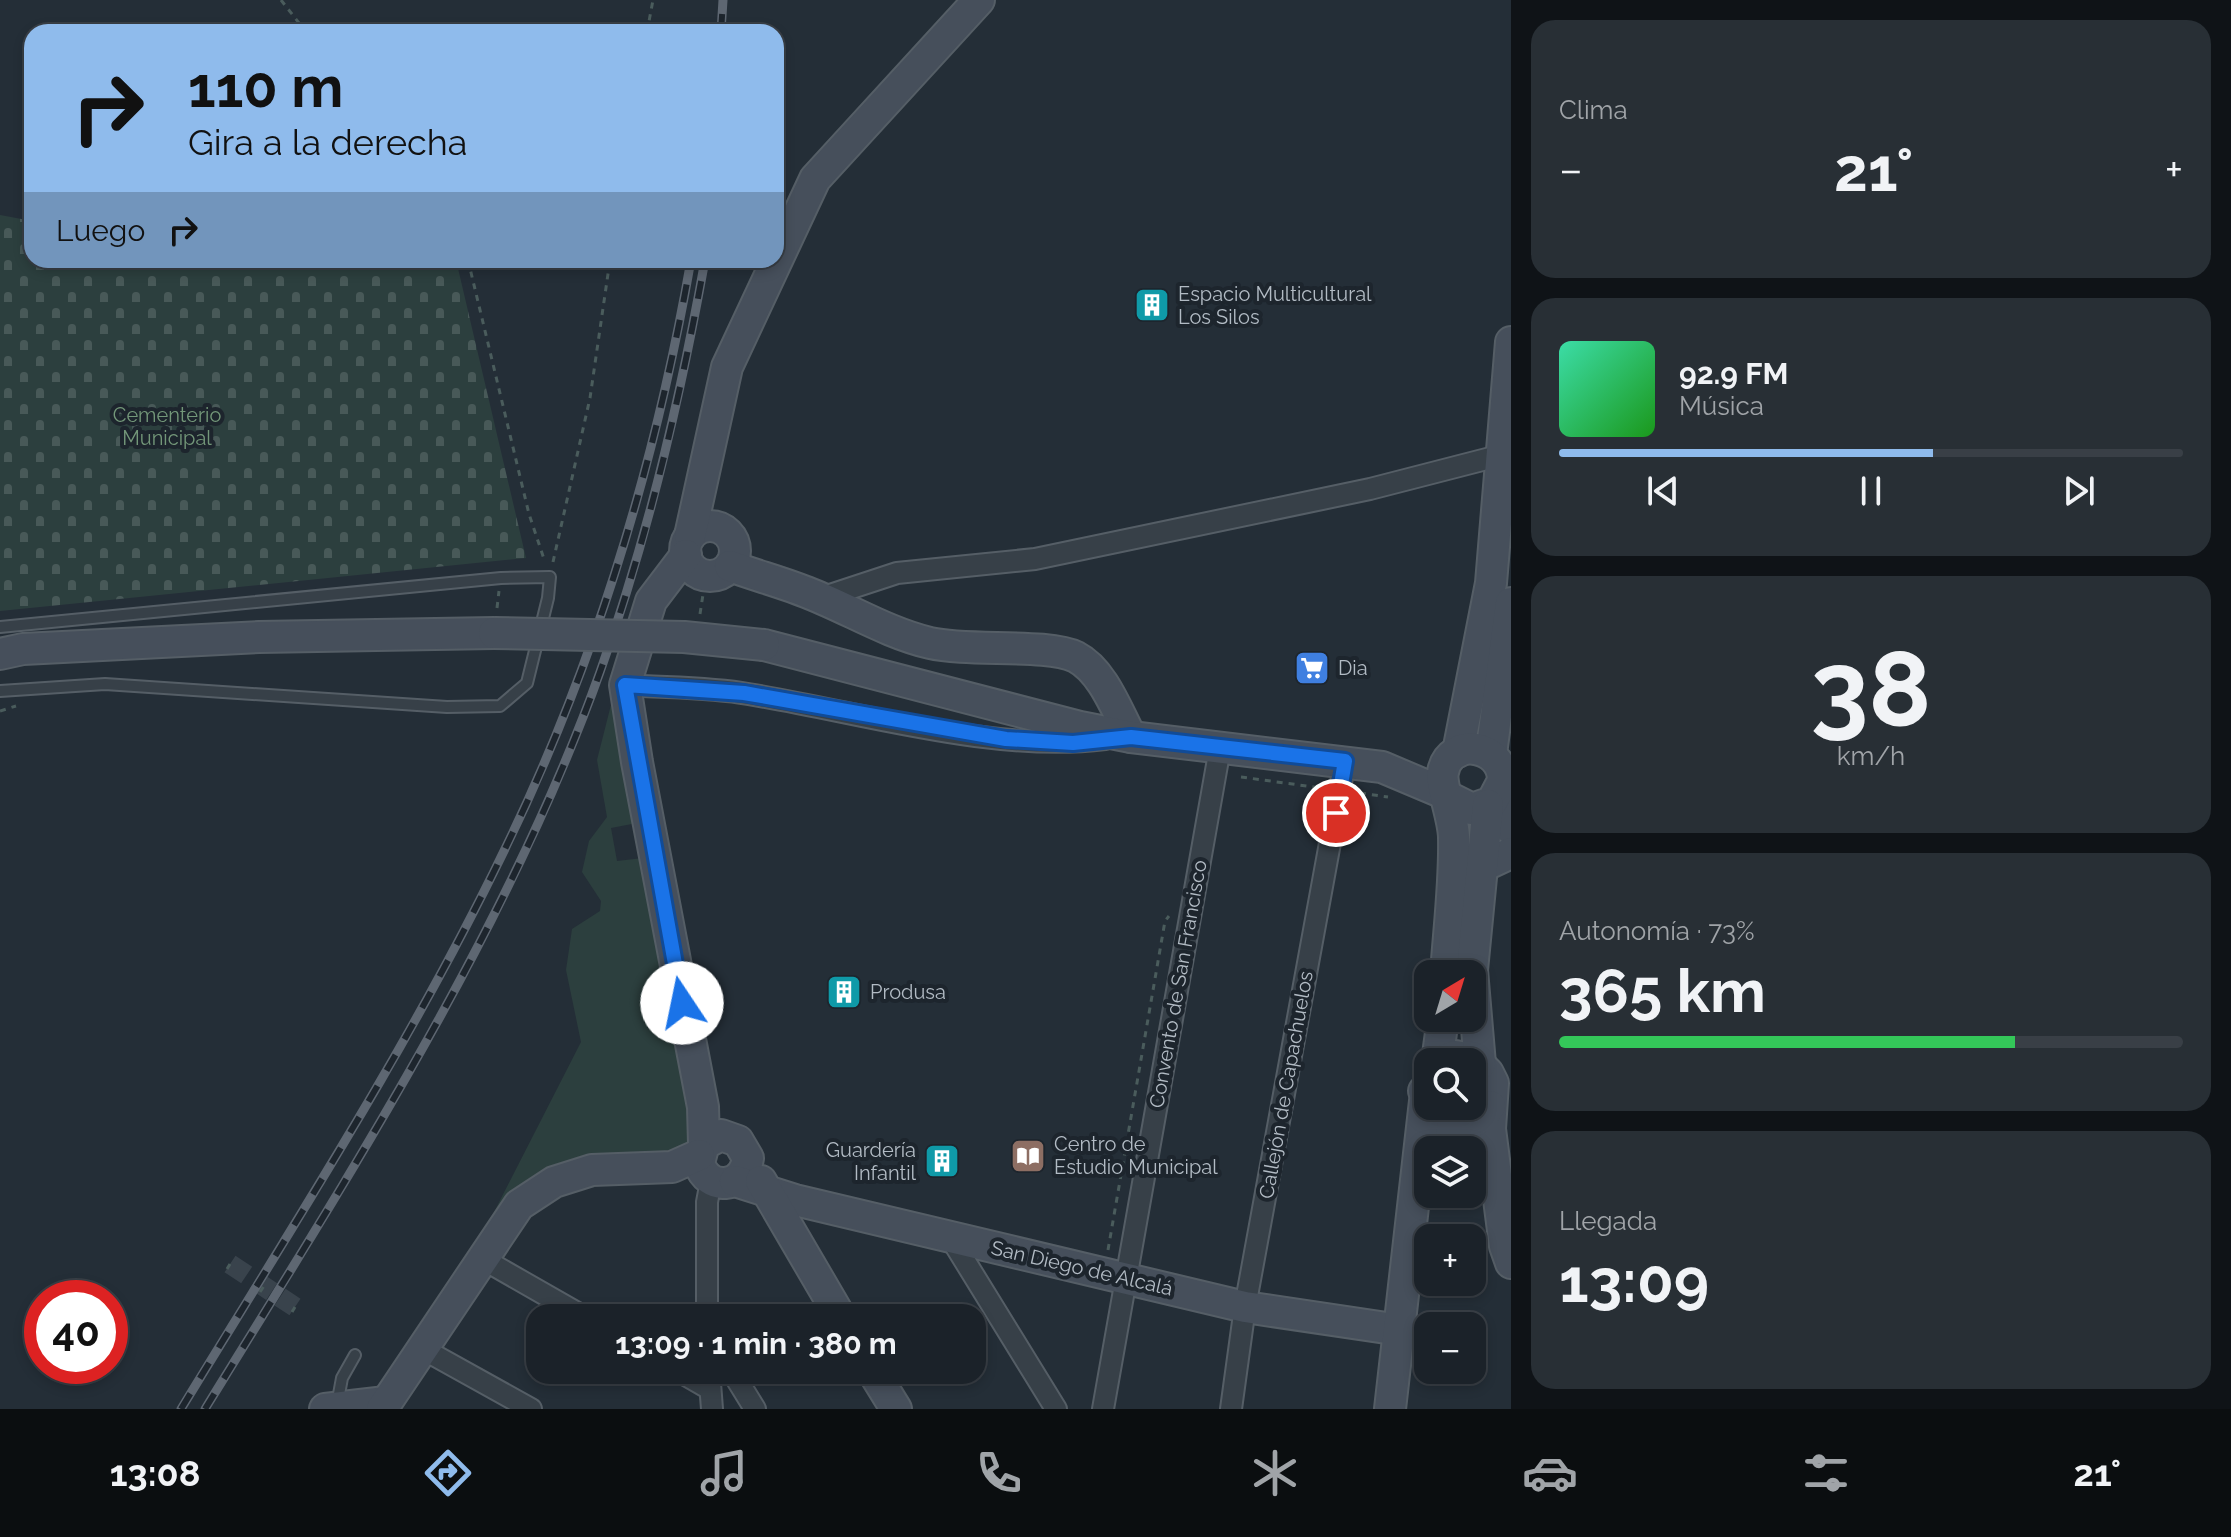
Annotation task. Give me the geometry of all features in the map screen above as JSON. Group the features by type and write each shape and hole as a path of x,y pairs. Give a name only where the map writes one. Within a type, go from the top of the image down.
{"street":[{"path":"784,245 815,179 979,0"},
{"path":"712,551 708,462 727,367 773,268"},
{"path":"1447,960 1455,837 1442,775 1454,755 1491,583 1511,342"},
{"path":"815,596 897,573 1035,559 1370,489 1502,455"},
{"path":"712,551 928,643 967,650 1042,651 1073,656 1088,666 1100,681 1131,737"},
{"path":"707,1304 707,1202 714,1163 713,1105 700,1094 625,685 651,601 712,551"},
{"path":"1491,754 1511,603"},
{"path":"2,649 259,637 496,621 696,637 764,645 1032,716 1131,737 1217,760 1345,761 1382,767 1448,796 1467,808 1492,801"},
{"path":"625,685 744,693 1006,739 1073,743 1131,737"},
{"path":"1382,767 1454,755 1473,747 1491,754 1503,772 1502,786 1492,801 1481,867 1472,970 1479,1048"},
{"name":"Convento de San Francisco","path":"1103,1409 1116,1270 1217,760"},
{"name":"Callejón de Capachuelos","path":"1231,1409 1245,1307 1345,761"},
{"path":"1492,801 1511,829"},
{"path":"1481,867 1511,853"},
{"path":"1486,1073 1493,1083 1490,1106 1499,1198 1509,1253"},
{"path":"1449,1134 1476,1121 1490,1106"},
{"name":"San Diego de Alcalá","path":"384,1405 519,1205 554,1182 592,1170 714,1163 767,1191 950,1237 1116,1270 1245,1307 1400,1330"},
{"path":"1486,1176 1499,1198"},
{"path":"767,1191 833,1304"},
{"path":"1390,1409 1419,1208"},
{"path":"950,1237 1056,1409"},
{"path":"481,1258 562,1304"},
{"path":"423,1349 531,1409"},
{"path":"740,1384 755,1409"},
{"path":"881,1384 896,1409"},
{"path":"341,1408 384,1405"}],"lane":[{"path":"0,691 105,684 447,707 500,706 527,683 548,598 550,577 501,578 2,649"},
{"path":"341,1408 342,1378 355,1355"}],"path":[{"path":"281,0 300,24"},
{"path":"648,24 653,0"},
{"path":"470,268 529,514 550,577"},
{"path":"550,577 590,398 609,268"},
{"path":"696,637 712,551"},
{"path":"496,621 501,578"},
{"path":"1217,760 1340,790 1398,799"},
{"path":"1114,1222 1116,1270"},
{"path":"227,1269 230,1264"},
{"path":"260,1292 264,1286"},
{"path":"292,1312 295,1307"}],"green space":[{"name":"Cementerio Municipal","path":"0,215 24,220 24,268 458,268 526,558 0,611"},
{"path":"615,689 637,823 611,828 617,861 643,858 694,1148 611,1154 572,1161 520,1186 492,1216 581,1042 566,970 572,929 600,911 601,901 582,872 589,841 607,817 597,760"}],"tunnel":[{"path":"230,1264 295,1307"}],"railway":[{"path":"722,24 723,0"},
{"path":"181,1409 390,1065 467,925 536,782 566,710 618,563 659,413 689,268"},
{"path":"205,1409 422,1050 520,863 562,768 600,672 648,520 685,365 703,268"}],"place":[{"name":"Espacio Multicultural Los Silos","path":"1152,305"},
{"name":"Dia","path":"1312,668"},
{"name":"Produsa","path":"844,992"},
{"name":"Centro de Estudio Municipal","path":"1028,1156"},
{"name":"Guardería Infantil","path":"942,1161"}],"route":[{"path":"682,1003 625,685 744,693 1006,739 1073,743 1131,737 1345,761 1336,813"}]}
